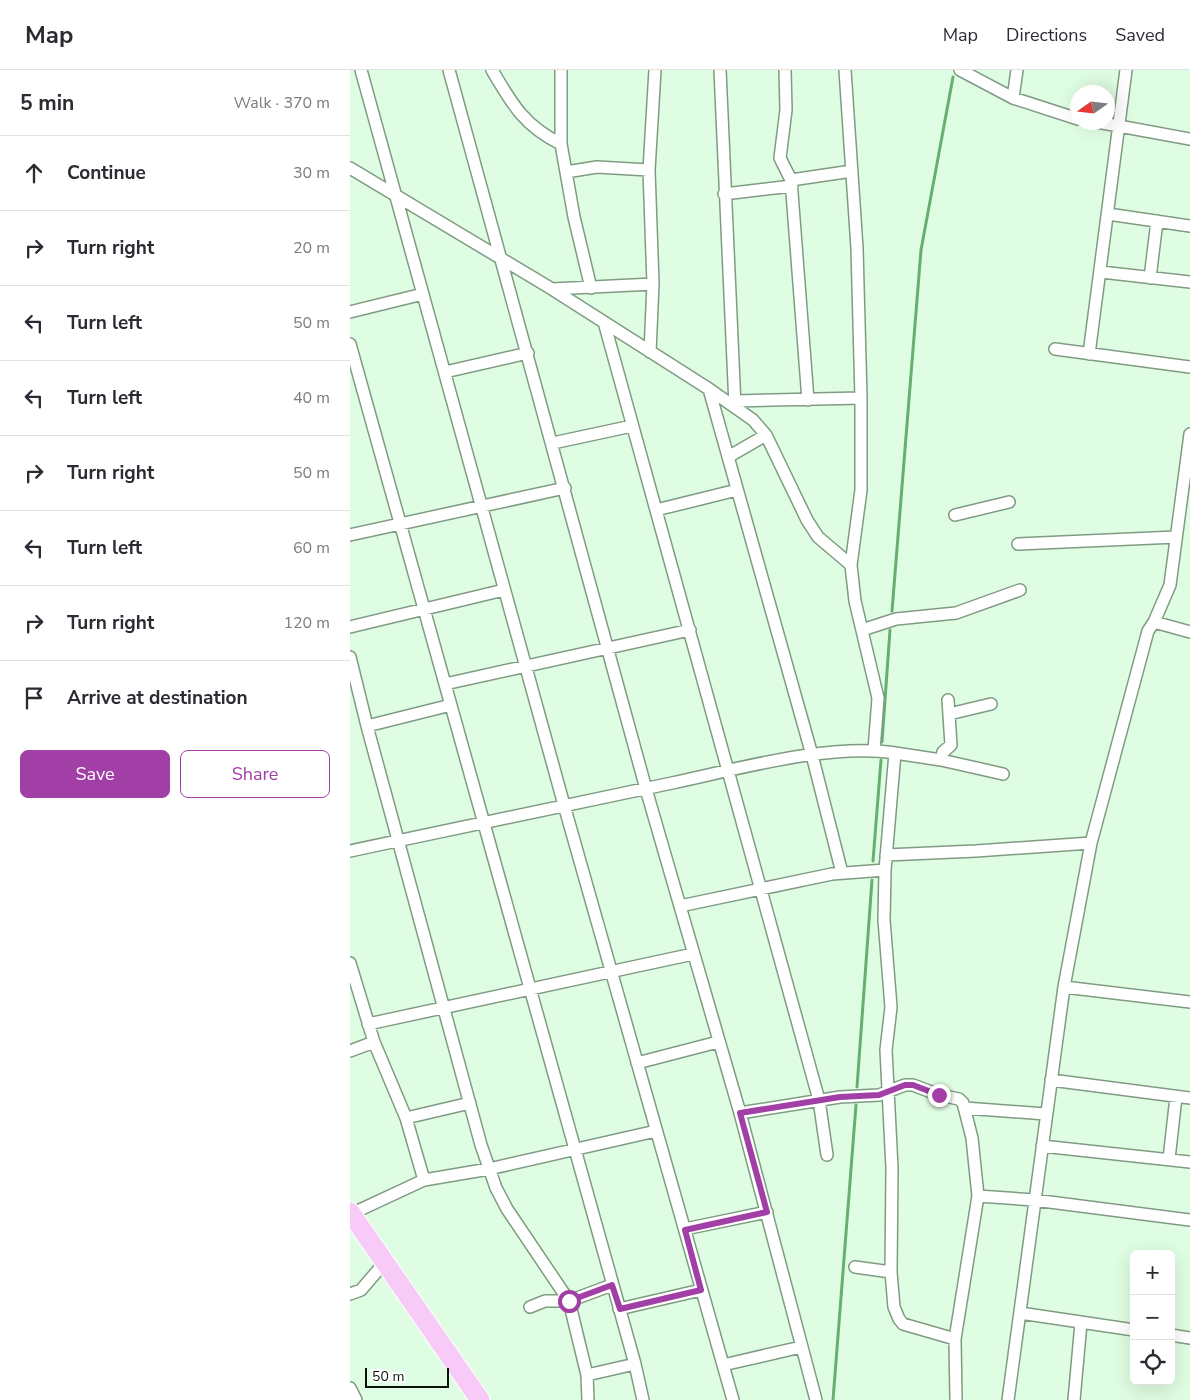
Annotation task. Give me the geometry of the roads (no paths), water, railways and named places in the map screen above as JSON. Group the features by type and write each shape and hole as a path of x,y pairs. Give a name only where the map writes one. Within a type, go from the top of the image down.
{"highway":[{"path":"351,1213 480,1400"}],"street":[{"path":"361,70 564,805 733,1400"},
{"path":"448,70 553,443 646,788 740,1113 767,1212 800,1347 816,1400"},
{"path":"492,70 516,110 540,134 561,144"},
{"path":"561,70 561,144 591,288"},
{"path":"650,352 653,284 649,170 655,70"},
{"path":"720,70 724,194 735,403"},
{"path":"785,70 786,110 780,158 792,183 799,308 808,400"},
{"path":"845,70 852,172 861,398 861,490 851,565 855,602 878,698 874,750"},
{"path":"960,70 1014,98 1044,110 1070,117"},
{"path":"1014,98 1017,70"},
{"path":"1089,354 1126,70"},
{"path":"1115,125 1190,139"},
{"path":"566,172 597,167 649,170"},
{"path":"350,168 552,289 709,389 735,403 766,435 807,520 818,537 851,565"},
{"path":"724,194 852,172"},
{"path":"1108,214 1190,226"},
{"path":"1150,278 1157,221"},
{"path":"1101,272 1190,282"},
{"path":"552,289 653,284"},
{"path":"350,312 423,294"},
{"path":"604,322 819,1100 827,1155"},
{"path":"350,344 352,362 401,525 529,990 620,1309 643,1400"},
{"path":"1056,349 1190,367"},
{"path":"445,372 528,353"},
{"path":"709,389 812,755 842,873"},
{"path":"735,403 861,398"},
{"path":"553,443 632,426"},
{"path":"1008,1400 1064,987 1091,843 1144,642 1170,585 1190,434"},
{"path":"728,457 766,435"},
{"path":"350,536 565,488"},
{"path":"656,510 737,490"},
{"path":"955,515 1009,502"},
{"path":"1018,544 1176,537"},
{"path":"350,627 504,590"},
{"path":"862,630 896,620 956,613 1020,590"},
{"path":"1154,622 1190,632"},
{"path":"445,684 690,630"},
{"path":"350,657 398,841 489,1169 507,1209 569,1301 587,1376 588,1400"},
{"path":"941,760 943,752 951,744 948,700"},
{"path":"949,714 991,704"},
{"path":"367,726 451,705"},
{"path":"350,851 564,805 812,755 874,750 941,760 1003,774"},
{"path":"895,753 885,870 884,920 891,1007 886,1050 892,1176 892,1293 899,1319 909,1327 955,1339"},
{"path":"886,855 1091,843"},
{"path":"680,906 842,873 885,870"},
{"path":"368,1024 444,1006 529,990 693,954"},
{"path":"350,963 374,1042 406,1118 424,1180"},
{"path":"1064,987 1190,1002"},
{"path":"350,1051 374,1042"},
{"path":"637,1063 718,1042"},
{"path":"1051,1080 1190,1098"},
{"path":"740,1113 819,1100 887,1094 905,1085 913,1085 939,1095 959,1099 965,1108 972,1138 978,1196 955,1339 956,1400"},
{"path":"1169,1159 1176,1097"},
{"path":"406,1118 470,1103"},
{"path":"965,1108 1046,1114"},
{"path":"351,1213 424,1180 489,1169 656,1132"},
{"path":"1042,1146 1190,1162"},
{"path":"978,1196 1034,1200 1190,1220"},
{"path":"685,1230 767,1212"},
{"path":"350,1294 361,1290 385,1262"},
{"path":"855,1267 891,1272"},
{"path":"530,1307 545,1301 569,1301 612,1285"},
{"path":"620,1309 701,1290"},
{"path":"1020,1313 1130,1329"},
{"path":"1074,1400 1081,1323"},
{"path":"1175,1336 1190,1338"},
{"path":"723,1365 800,1347"},
{"path":"587,1376 635,1364"},
{"path":"350,1388 356,1400"}],"waterway":[{"path":"892,611 921,250 953,77"},
{"path":"882,742 890,630"},
{"path":"873,861 881,760"},
{"path":"857,1087 872,880"},
{"path":"833,1400 856,1105"}]}
